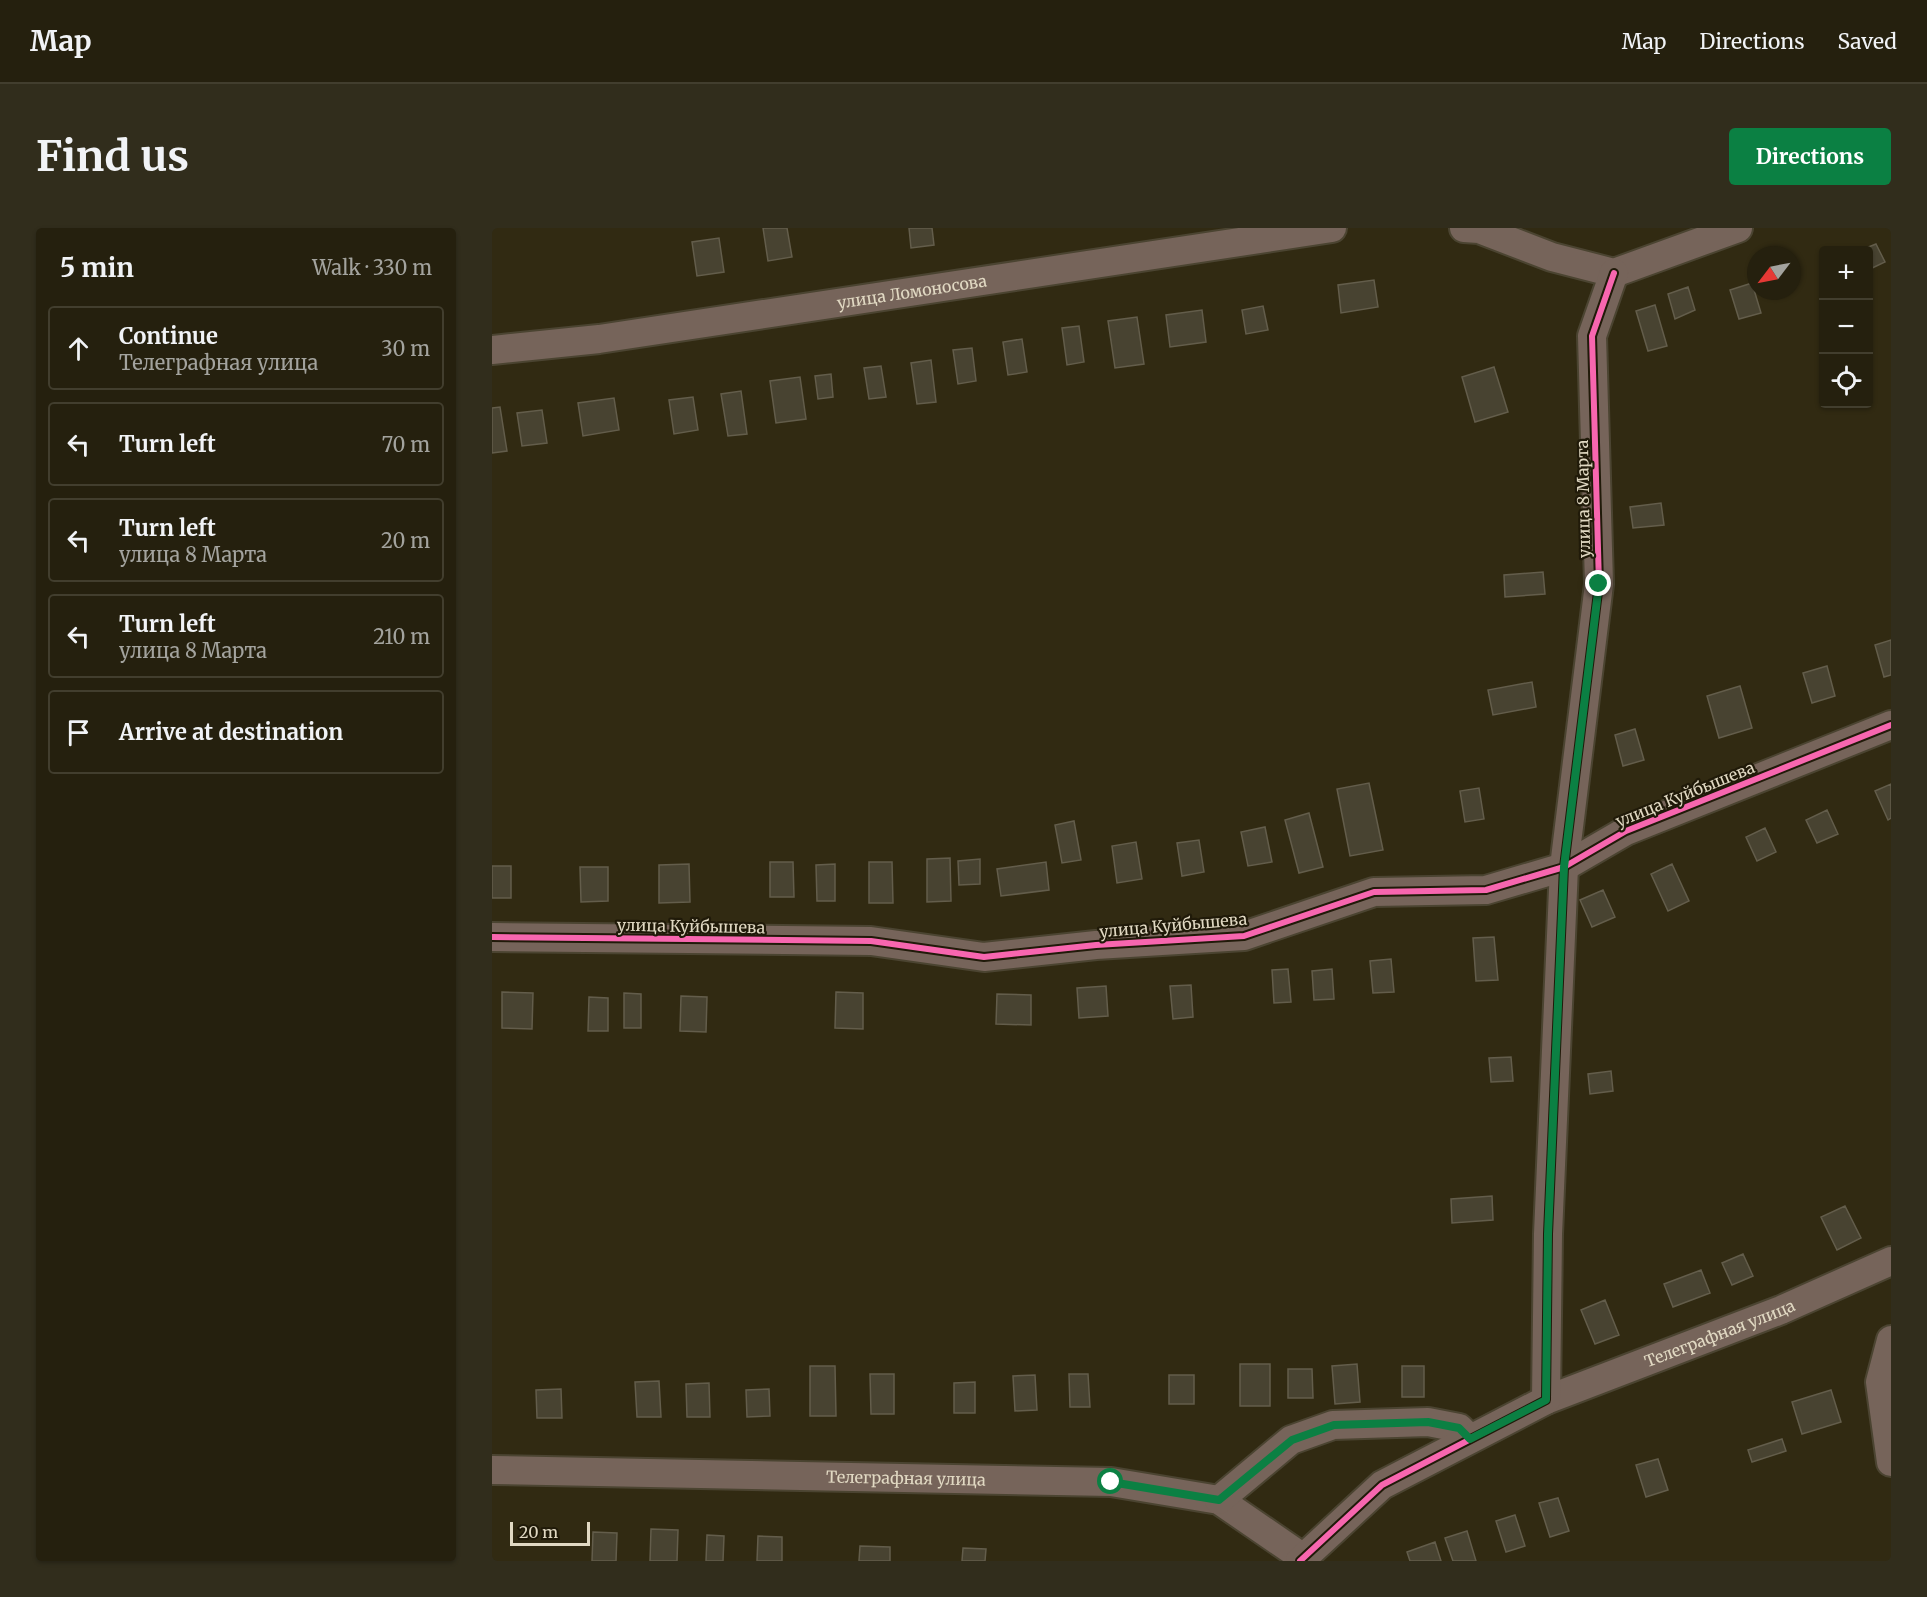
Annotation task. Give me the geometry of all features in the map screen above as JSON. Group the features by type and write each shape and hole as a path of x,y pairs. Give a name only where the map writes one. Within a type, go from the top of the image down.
{"street":[{"name":"улица Ломоносова","path":"492,350 599,339 1332,228"},
{"path":"1464,228 1479,229 1552,257 1614,273 1738,228"},
{"name":"улица 8 Марта","path":"1546,1400 1548,1234 1564,867 1599,584 1592,336 1614,273"},
{"name":"улица Куйбышева","path":"492,937 871,941 984,957 1096,945 1244,936 1374,892 1486,890 1564,867 1626,831 1891,725"},
{"name":"Телеграфная улица","path":"1546,1400 1781,1310 1891,1261"},
{"path":"1891,1340 1880,1382 1891,1462"},
{"path":"1301,1559 1382,1485 1546,1400"},
{"path":"1219,1500 1292,1440 1334,1425 1428,1422 1459,1428 1470,1439"},
{"name":"Телеграфная улица","path":"492,1470 1111,1482 1219,1500 1301,1559"}],"building":[{"path":"763,228 787,228 792,257 768,261"},
{"path":"909,228 932,228 934,245 911,248"},
{"path":"719,238 724,272 697,276 692,242"},
{"path":"1876,244 1885,262 1873,268 1873,246 1871,246"},
{"path":"1374,280 1378,307 1341,313 1338,285"},
{"path":"1747,285 1747,300 1757,300 1761,313 1739,319 1730,290"},
{"path":"1688,287 1695,310 1675,319 1668,294"},
{"path":"1655,305 1667,346 1648,351 1636,311"},
{"path":"1263,306 1268,330 1246,334 1242,310"},
{"path":"1202,310 1206,342 1170,347 1166,315"},
{"path":"1137,317 1144,364 1115,368 1108,321"},
{"path":"1079,326 1084,362 1067,365 1062,328"},
{"path":"1022,339 1027,372 1008,375 1003,342"},
{"path":"972,348 976,381 958,384 953,350"},
{"path":"931,360 936,402 917,404 911,363"},
{"path":"881,366 886,397 869,399 864,368"},
{"path":"1494,367 1508,412 1475,422 1462,377"},
{"path":"831,374 833,397 818,399 815,376"},
{"path":"800,377 806,419 776,423 770,381"},
{"path":"741,391 747,434 728,436 721,394"},
{"path":"693,397 698,430 674,434 669,400"},
{"path":"614,398 619,430 583,436 578,403"},
{"path":"500,407 507,451 492,453 492,408"},
{"path":"542,410 547,443 522,446 517,413"},
{"path":"1661,503 1664,525 1633,528 1630,507"},
{"path":"1543,572 1545,594 1505,597 1504,575"},
{"path":"1891,640 1891,675 1884,677 1875,645"},
{"path":"1827,666 1835,696 1812,703 1803,673"},
{"path":"1532,682 1536,707 1493,715 1488,690"},
{"path":"1740,686 1752,728 1719,738 1707,696"},
{"path":"1635,729 1644,760 1623,766 1615,735"},
{"path":"1369,783 1383,850 1350,856 1337,789"},
{"path":"1891,784 1891,818 1888,820 1875,791"},
{"path":"1479,788 1484,819 1465,822 1460,791"},
{"path":"1827,810 1838,834 1817,843 1806,820"},
{"path":"1309,813 1323,867 1299,873 1285,820"},
{"path":"1074,821 1081,860 1062,863 1055,825"},
{"path":"1265,827 1272,862 1248,866 1241,832"},
{"path":"1765,828 1776,852 1757,861 1746,837"},
{"path":"1199,840 1204,872 1182,876 1177,843"},
{"path":"1136,842 1142,879 1117,883 1112,846"},
{"path":"950,858 951,901 927,902 927,859"},
{"path":"980,859 980,884 959,885 958,861"},
{"path":"770,862 793,862 794,897 770,897"},
{"path":"869,862 892,862 893,903 869,903"},
{"path":"1046,862 1049,890 1001,896 997,869"},
{"path":"689,864 690,902 659,903 659,865"},
{"path":"835,864 835,901 817,901 816,865"},
{"path":"1672,864 1689,901 1668,911 1651,874"},
{"path":"492,866 511,866 511,898 492,898"},
{"path":"580,867 608,867 608,901 581,902"},
{"path":"1603,890 1615,917 1592,927 1580,900"},
{"path":"1494,937 1498,980 1476,981 1473,938"},
{"path":"1391,959 1394,992 1373,993 1370,961"},
{"path":"1288,969 1291,1002 1274,1003 1272,970"},
{"path":"1332,969 1334,999 1314,1000 1312,971"},
{"path":"1191,985 1193,1017 1173,1019 1170,986"},
{"path":"1106,986 1108,1016 1079,1018 1077,988"},
{"path":"502,992 533,993 532,1029 502,1028"},
{"path":"836,992 863,993 863,1029 835,1028"},
{"path":"624,993 641,994 641,1028 624,1028"},
{"path":"997,994 1031,995 1031,1025 996,1024"},
{"path":"681,996 707,997 706,1032 680,1031"},
{"path":"589,997 608,998 608,1031 588,1031"},
{"path":"1511,1057 1513,1081 1491,1082 1489,1058"},
{"path":"1611,1071 1613,1091 1590,1094 1588,1074"},
{"path":"1492,1196 1493,1220 1452,1223 1451,1199"},
{"path":"1845,1206 1861,1238 1837,1250 1821,1217"},
{"path":"1743,1254 1753,1276 1732,1285 1722,1263"},
{"path":"1701,1270 1710,1293 1673,1307 1664,1284"},
{"path":"1605,1300 1619,1335 1595,1344 1581,1310"},
{"path":"1240,1364 1270,1364 1270,1406 1240,1406"},
{"path":"1357,1364 1360,1402 1335,1404 1332,1366"},
{"path":"810,1366 835,1366 836,1416 810,1416"},
{"path":"1402,1366 1424,1366 1424,1397 1402,1397"},
{"path":"1288,1369 1312,1369 1313,1398 1288,1398"},
{"path":"870,1374 894,1374 894,1414 871,1414"},
{"path":"1069,1374 1088,1374 1090,1407 1070,1407"},
{"path":"1035,1375 1037,1410 1015,1411 1013,1376"},
{"path":"1169,1375 1194,1375 1194,1404 1169,1404"},
{"path":"659,1381 661,1417 637,1417 635,1382"},
{"path":"975,1382 975,1413 954,1413 954,1383"},
{"path":"709,1383 710,1417 687,1417 686,1384"},
{"path":"561,1389 562,1418 537,1418 536,1390"},
{"path":"769,1389 770,1416 747,1417 746,1390"},
{"path":"1831,1390 1841,1422 1802,1434 1792,1402"},
{"path":"1782,1439 1786,1451 1752,1462 1748,1450"},
{"path":"1658,1459 1668,1490 1646,1497 1636,1465"},
{"path":"1558,1498 1569,1531 1550,1537 1539,1503"},
{"path":"1515,1515 1525,1546 1506,1552 1496,1521"},
{"path":"651,1529 678,1530 677,1561 650,1561"},
{"path":"1467,1531 1476,1561 1453,1561 1445,1538"},
{"path":"593,1532 617,1533 616,1561 592,1561"},
{"path":"707,1535 724,1536 723,1561 706,1561"},
{"path":"758,1536 782,1537 782,1561 757,1561"},
{"path":"1435,1542 1441,1561 1410,1561 1407,1552"},
{"path":"860,1546 890,1547 890,1561 859,1561"},
{"path":"963,1548 986,1549 985,1561 962,1561"}],"cycle path":[{"path":"1300,1561 1382,1485 1546,1400 1548,1234 1564,867 1599,584 1592,336 1614,273"},
{"path":"492,937 871,941 984,957 1096,945 1244,936 1374,892 1486,890 1564,867 1626,831 1891,725"}],"route":[{"path":"1111,1482 1219,1500 1241,1479 1292,1440 1334,1425 1428,1422 1459,1428 1470,1439 1546,1400 1548,1234 1564,867 1599,584"}]}
